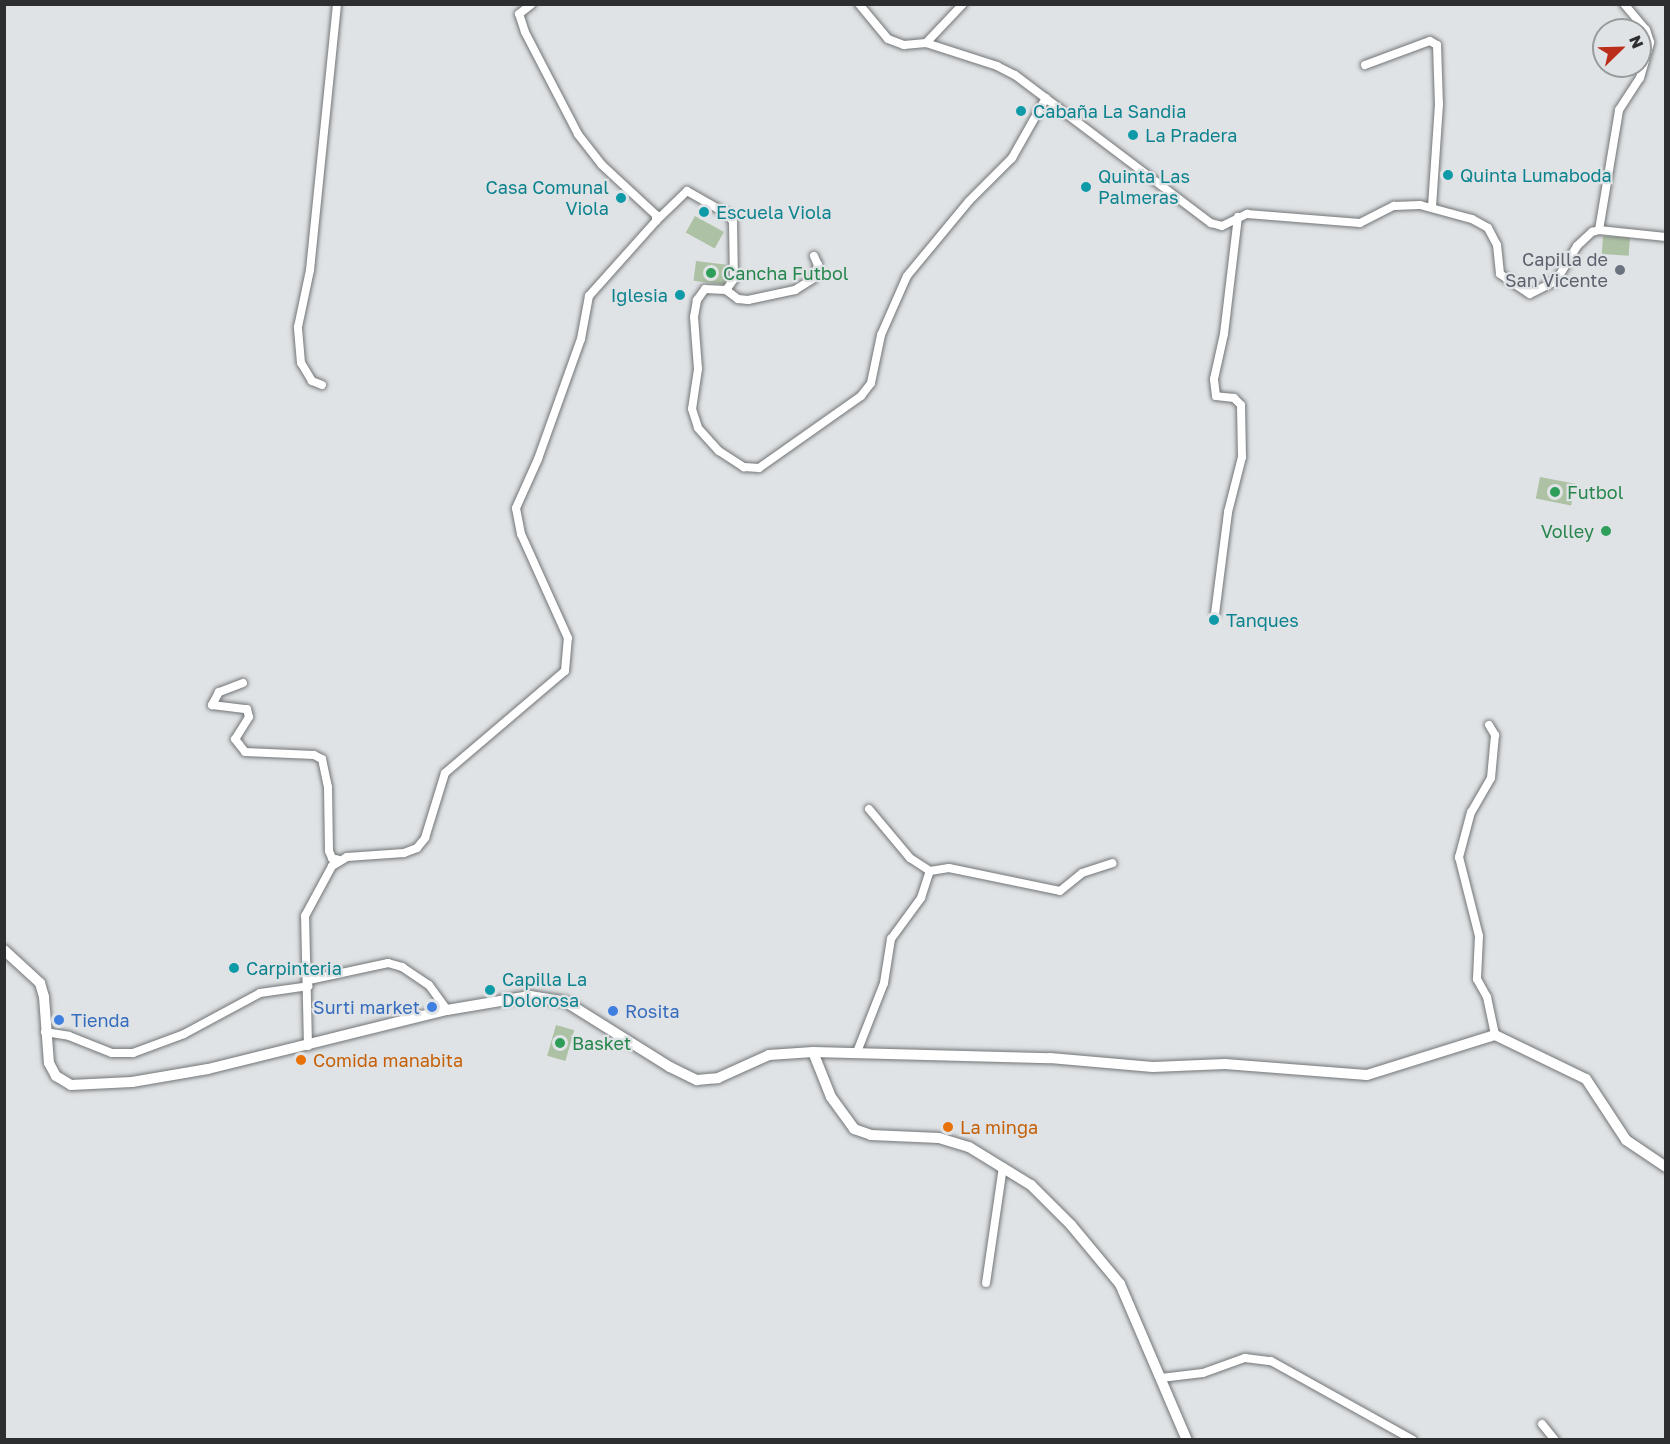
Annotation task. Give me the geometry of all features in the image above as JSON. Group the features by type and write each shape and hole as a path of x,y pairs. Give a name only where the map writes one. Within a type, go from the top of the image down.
{"street":[{"path":"322,385 312,381 301,363 298,327 310,270 337,4"},
{"path":"532,4 519,14 525,32 578,134 602,165 651,210 656,221"},
{"path":"859,4 888,39 904,45 926,44 997,66 1110,144 1194,213 1222,226 1238,217 1270,214 1306,221 1360,223 1403,204 1432,208 1472,219 1488,228 1497,245 1500,274 1530,294 1556,281 1577,246 1599,230 1665,237"},
{"path":"926,44 963,4"},
{"path":"1599,230 1619,110 1640,78 1650,42 1646,30 1624,4"},
{"path":"1365,65 1430,41 1437,45 1439,104 1432,208"},
{"path":"814,256 818,265 814,278 795,290 748,300 738,299 726,290 705,288 697,300 694,317 698,369 692,409 698,428 711,444 751,470 775,460 861,396 871,383 881,335 907,276 969,201 1012,158 1046,98"},
{"path":"243,683 219,692 212,705 247,710 249,717 236,739 245,752 314,755 322,759 328,787 329,851 332,858 339,860 357,855 404,853 417,848 426,838 445,772 565,671 568,638 521,534 516,508 538,459 578,349 589,296 656,221 687,191 729,215 736,244 734,279 726,290"},
{"path":"1215,614 1228,513 1242,457 1240,405 1234,398 1216,396 1214,390 1238,217"},
{"path":"1489,724 1495,735 1491,777 1471,812 1459,857 1479,936 1477,979 1487,997 1495,1035"},
{"path":"869,809 910,858 930,871 948,868 1060,891 1082,873 1112,863"},
{"path":"308,1046 309,983 305,916 319,887 339,860"},
{"path":"857,1052 885,983 891,939 921,898 930,871"},
{"path":"4,950 40,983 45,997 45,1032 52,1070 71,1085 132,1082 308,1046 447,1010 530,996 552,996 586,1012 626,1041 697,1080 718,1078 769,1055 813,1052 1050,1058 1154,1067 1225,1064 1367,1075 1495,1035 1586,1079 1626,1140 1665,1167"},
{"path":"45,1032 69,1036 112,1053 133,1053 184,1034 261,993 388,963 402,968 429,985 447,1010"},
{"path":"813,1052 831,1097 854,1129 871,1135 939,1138 969,1147 1031,1185 1113,1275 1187,1440"},
{"path":"986,1283 1003,1167"},
{"path":"1161,1378 1212,1371 1245,1358 1271,1361 1413,1440"},
{"path":"1542,1424 1555,1440"}],"green space":[{"path":"695,216 724,232 715,249 686,233"},
{"path":"1603,236 1630,238 1629,256 1602,254"},
{"name":"Cancha Futbol","path":"696,261 729,265 726,285 694,281"},
{"name":"Futbol","path":"1540,477 1575,484 1571,505 1536,499"},
{"name":"Basket","path":"556,1025 574,1030 565,1061 547,1056"}],"place":[{"name":"Cabaña La Sandia","path":"1021,111"},
{"name":"La Pradera","path":"1133,135"},
{"name":"Quinta Lumaboda","path":"1448,175"},
{"name":"Quinta Las Palmeras","path":"1086,187"},
{"name":"Casa Comunal Viola","path":"621,198"},
{"name":"Escuela Viola","path":"704,212"},
{"name":"Capilla de San Vicente","path":"1620,270"},
{"name":"Cancha Futbol","path":"711,273"},
{"name":"Iglesia","path":"680,295"},
{"name":"Futbol","path":"1555,492"},
{"name":"Volley","path":"1606,531"},
{"name":"Tanques","path":"1214,620"},
{"name":"Carpinteria","path":"234,968"},
{"name":"Capilla La Dolorosa","path":"490,990"},
{"name":"Surti market","path":"432,1007"},
{"name":"Rosita","path":"613,1011"},
{"name":"Tienda","path":"59,1020"},
{"name":"Basket","path":"560,1043"},
{"name":"Comida manabita","path":"301,1060"},
{"name":"La minga","path":"948,1127"}]}
